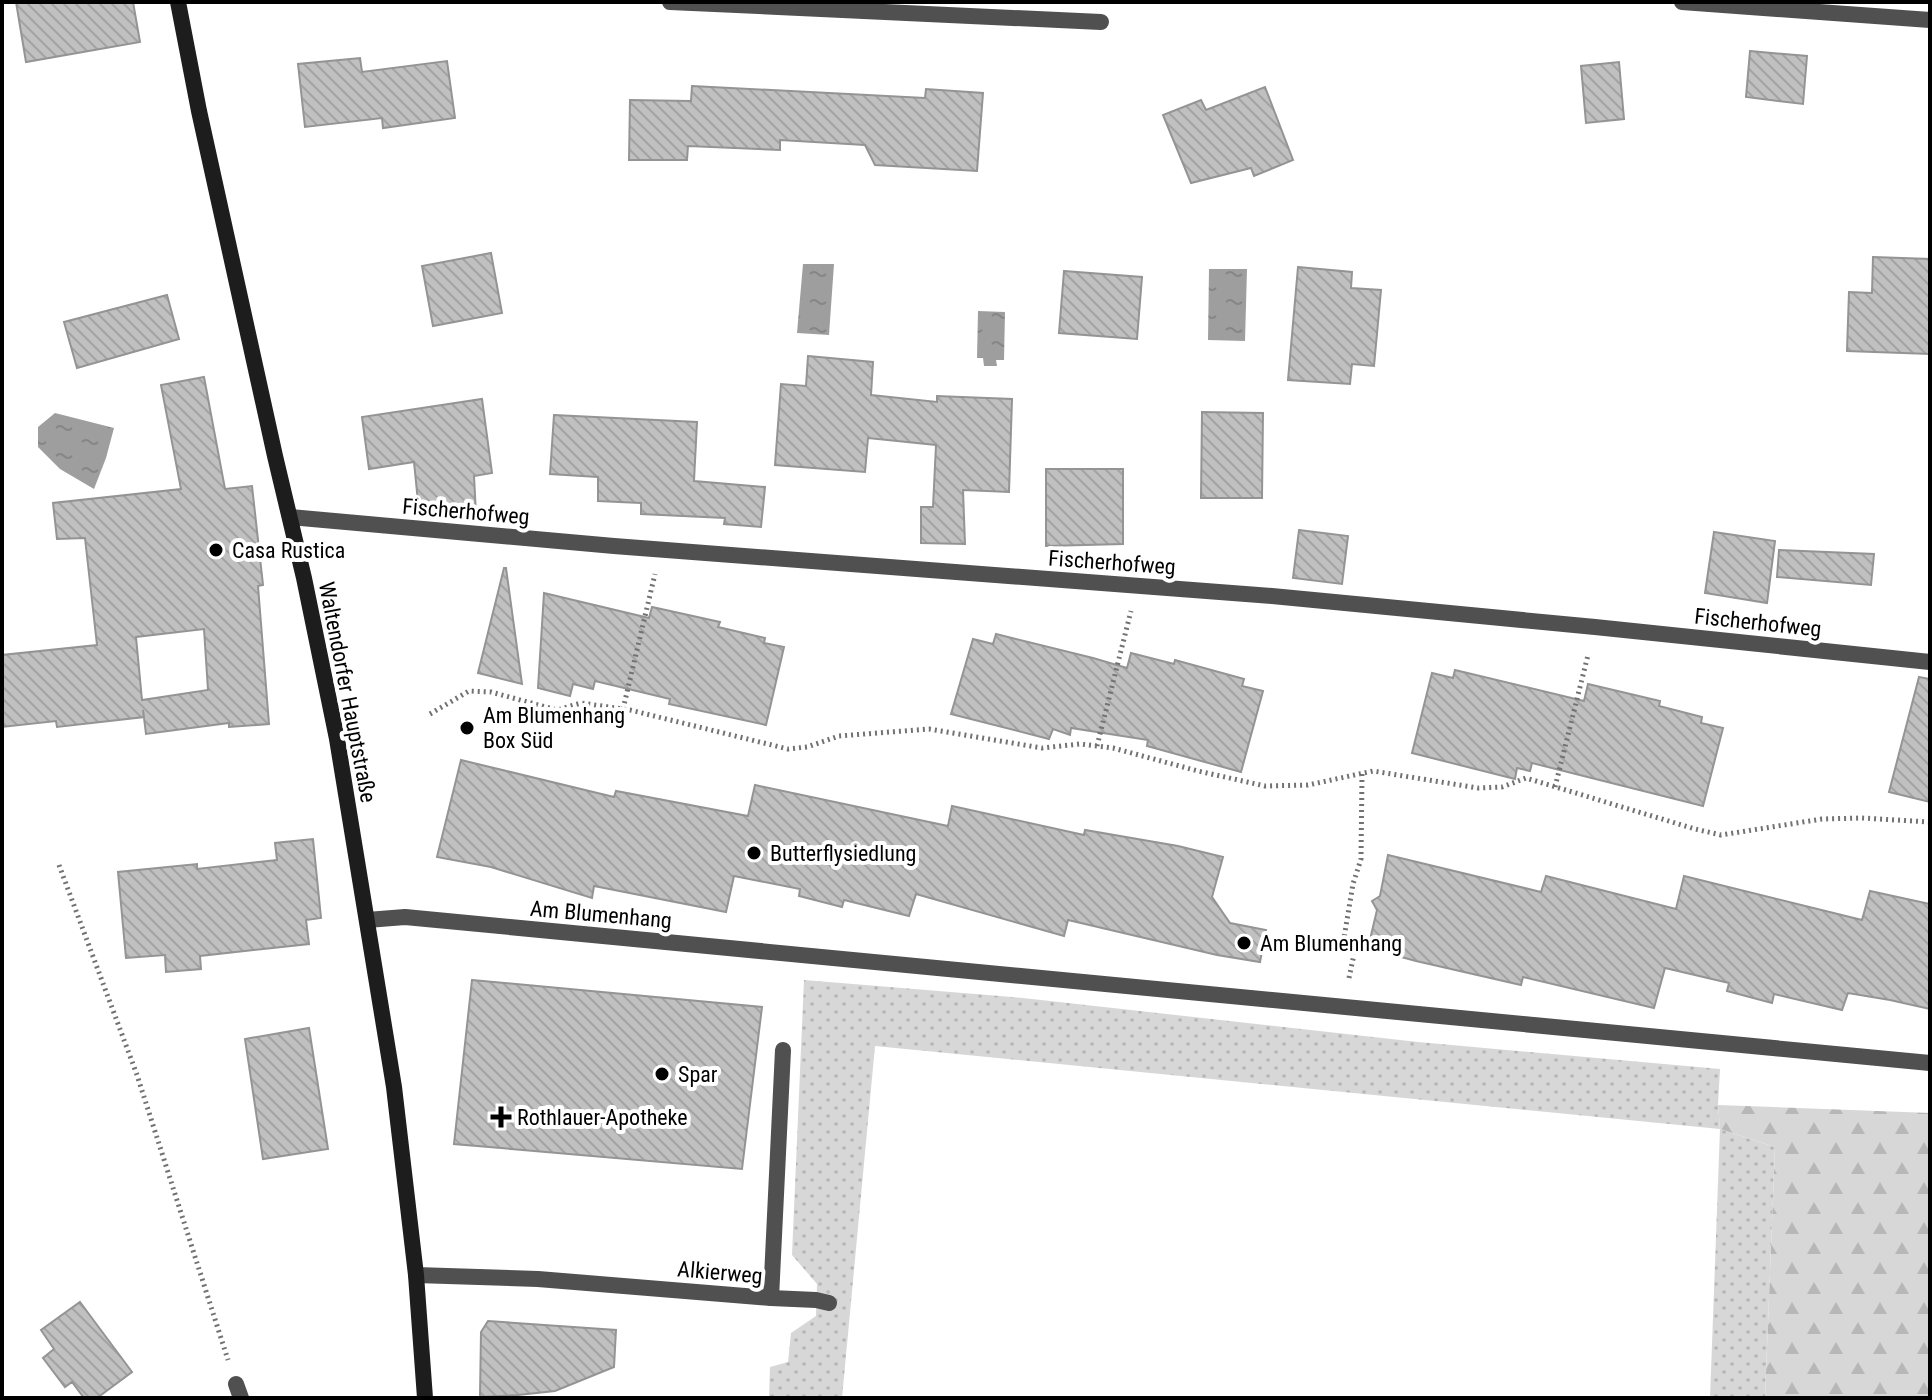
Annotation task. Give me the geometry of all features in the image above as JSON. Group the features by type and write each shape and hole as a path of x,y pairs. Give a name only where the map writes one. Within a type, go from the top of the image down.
{"main road":[{"name":"Waltendorfer Hauptstraße","path":"178,2 199,111 337,739 394,1087 416,1275 425,1398"}],"street":[{"path":"670,2 1101,22"},
{"path":"1682,2 1930,20"},
{"name":"Fischerhofweg","path":"290,517 660,550 1272,596 1930,662"},
{"name":"Am Blumenhang","path":"367,920 405,917 1930,1063"},
{"name":"Alkierweg","path":"416,1275 538,1279 771,1298 783,1050"},
{"path":"771,1298 829,1303"}],"path":[{"path":"623,709 660,550"},
{"path":"1097,746 1137,586"},
{"path":"1555,787 1595,627"},
{"path":"430,714 469,691 491,692 557,710 581,703 623,709 788,749 807,747 839,736 929,729 1042,748 1080,744 1113,748 1265,786 1308,785 1373,771 1478,788 1502,787 1526,778 1721,835 1822,819 1930,822"},
{"path":"1342,1006 1357,940 1344,938 1353,884 1361,859 1362,774"},
{"path":"59,865 137,1075 238,1391"}],"green space":[{"path":"804,980 1023,998 1418,1042 1720,1069 1720,1129 875,1046 842,1398 769,1398 770,1367 788,1362 791,1333 816,1316 817,1284 792,1255"},
{"path":"1718,1105 1930,1113 1930,1398 1765,1398 1775,1147 1720,1129"},
{"path":"1720,1129 1775,1147 1765,1398 1710,1398"}],"water":[{"path":"803,264 834,264 829,335 797,333"},
{"path":"1209,269 1247,269 1245,341 1208,340"},
{"path":"978,311 1005,312 1004,360 996,360 997,366 984,366 983,358 977,358"},
{"path":"55,413 114,428 94,489 60,469 38,447 38,427"}],"building":[{"path":"16,2 133,2 140,42 26,62"},
{"path":"1750,51 1807,56 1803,104 1746,97"},
{"path":"360,58 362,72 447,61 455,118 383,128 382,118 305,127 298,64"},
{"path":"1619,62 1624,119 1586,123 1581,66"},
{"path":"692,86 925,98 926,89 983,93 977,171 875,165 865,145 780,140 780,150 688,146 687,160 629,160 630,100 691,101"},
{"path":"1265,87 1293,160 1254,176 1251,168 1191,183 1163,115 1201,100 1206,110"},
{"path":"491,253 502,313 433,326 422,266"},
{"path":"1873,257 1930,259 1930,354 1847,351 1849,292 1872,293"},
{"path":"1298,267 1352,272 1351,288 1381,290 1374,366 1352,364 1350,384 1288,380"},
{"path":"1064,271 1142,277 1137,339 1059,333"},
{"path":"167,295 179,339 77,368 64,322"},
{"path":"808,356 873,362 871,395 937,402 937,396 1012,399 1009,492 963,490 965,544 921,543 921,507 933,507 936,445 868,438 865,472 775,465 781,384 806,386"},
{"path":"204,377 225,489 252,486 263,585 258,586 269,724 229,727 229,723 146,734 144,717 57,727 56,721 2,727 2,655 97,645 85,538 57,539 53,503 181,489 161,385","holes":["204,629 208,690 142,700 136,637"]},
{"path":"482,399 492,473 474,476 476,514 419,512 414,462 369,469 362,417"},
{"path":"1202,412 1263,413 1262,498 1201,498"},
{"path":"554,415 697,422 694,481 765,487 761,527 724,524 725,518 641,514 641,503 598,501 598,477 550,474"},
{"path":"1046,469 1123,469 1123,544 1046,546"},
{"path":"1299,530 1348,536 1342,584 1293,578"},
{"path":"1714,532 1775,541 1767,603 1705,593"},
{"path":"1779,550 1874,554 1871,585 1777,577"},
{"path":"506,568 522,684 478,673"},
{"path":"544,593 649,618 652,607 720,622 718,627 765,638 764,643 784,647 766,725 669,704 670,699 595,681 593,689 573,684 570,696 538,688"},
{"path":"996,634 1127,668 1131,653 1174,664 1175,660 1244,679 1242,686 1263,691 1241,772 1147,746 1148,740 1071,728 1070,735 1053,729 1049,739 951,714 973,639 993,644"},
{"path":"1455,670 1584,701 1588,684 1660,701 1659,706 1702,717 1701,723 1723,728 1703,806 1532,763 1530,771 1517,768 1515,779 1412,753 1432,673 1453,678"},
{"path":"1919,677 1930,679 1930,802 1889,792"},
{"name":"Butterflysiedlung","path":"461,760 614,797 616,791 748,816 755,785 948,826 952,806 1084,835 1085,830 1223,857 1212,897 1230,923 1266,930 1260,962 1068,920 1064,936 916,894 909,916 844,900 842,907 799,896 800,889 734,876 726,912 594,886 592,898 491,867 437,857"},
{"path":"313,839 321,918 306,920 309,944 200,956 201,969 166,972 165,955 126,958 118,872 197,864 197,869 277,860 275,843"},
{"path":"1388,855 1541,892 1546,876 1676,909 1684,876 1862,920 1870,891 1930,904 1930,1009 1848,993 1842,1010 1774,994 1772,1003 1727,991 1729,983 1665,968 1654,1008 1523,977 1521,985 1368,948 1377,910 1372,901 1380,896"},
{"path":"472,980 762,1007 742,1169 454,1144"},
{"path":"309,1028 328,1149 263,1159 245,1039"},
{"path":"80,1302 132,1372 97,1398 84,1398 72,1382 65,1387 43,1358 54,1349 41,1330"},
{"path":"488,1321 616,1330 614,1367 555,1391 480,1397 481,1332"}],"place":[{"name":"Casa Rustica","path":"216,550"},
{"name":"Am Blumenhang Box Süd","path":"467,728"},
{"name":"Butterflysiedlung","path":"754,853"},
{"name":"Am Blumenhang","path":"1244,943"},
{"name":"Spar","path":"662,1074"},
{"name":"Rothlauer-Apotheke","path":"501,1117"}]}
